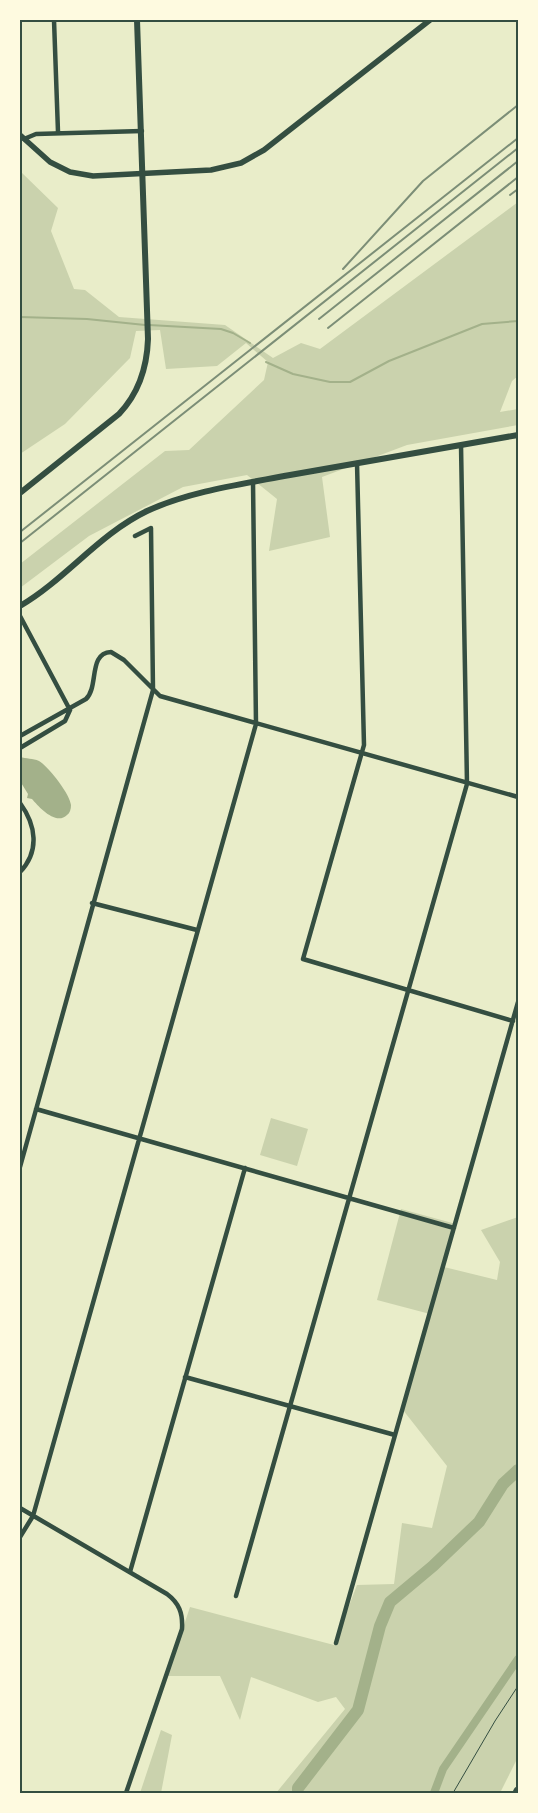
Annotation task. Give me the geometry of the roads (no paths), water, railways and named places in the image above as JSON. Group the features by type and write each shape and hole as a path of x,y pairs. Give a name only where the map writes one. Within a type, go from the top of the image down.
{"main road":[{"path":"20,493 106,427 127,406 143,374 148,339 148,318 137,20"},
{"path":"20,606 52,584 107,536 137,517 179,499 253,482 518,435"}],"street":[{"path":"54,20 58,132"},
{"path":"22,137 50,162 70,172 93,176 226,168 253,157 430,20"},
{"path":"22,137 58,132 142,131"},
{"path":"236,1596 468,784 461,445"},
{"path":"357,463 364,745 302,959 512,1021"},
{"path":"20,1537 33,1516 256,724 253,482"},
{"path":"20,1167 92,902 153,690 151,528 135,536"},
{"path":"20,616 70,710"},
{"path":"20,736 59,713 70,710 89,697 93,690 98,660 108,652 116,654 160,696 518,797"},
{"path":"20,748 65,721 70,710"},
{"path":"20,803 30,820 34,840 31,856 20,872"},
{"path":"92,902 197,930"},
{"path":"336,1643 518,1002"},
{"path":"36,1109 454,1228"},
{"path":"130,1572 244,1168"},
{"path":"185,1377 395,1434"},
{"path":"20,1508 163,1592 179,1606 183,1621 182,1629 126,1793"}],"waterway":[{"path":"20,317 87,319 145,325"},
{"path":"266,362 293,374 330,382 350,382 389,361 482,324 518,321"},
{"path":"149,325 221,329 233,333 250,343"},
{"path":"298,1793 298,1788 358,1710 380,1626 390,1602 433,1566 479,1522 503,1484 518,1470"},
{"path":"434,1793 443,1769 518,1659"}],"railway":[{"path":"343,269 423,181 518,105"},
{"path":"20,532 518,138"},
{"path":"20,543 518,148"},
{"path":"319,319 518,161"},
{"path":"328,328 518,177"},
{"path":"510,195 518,189"}]}
